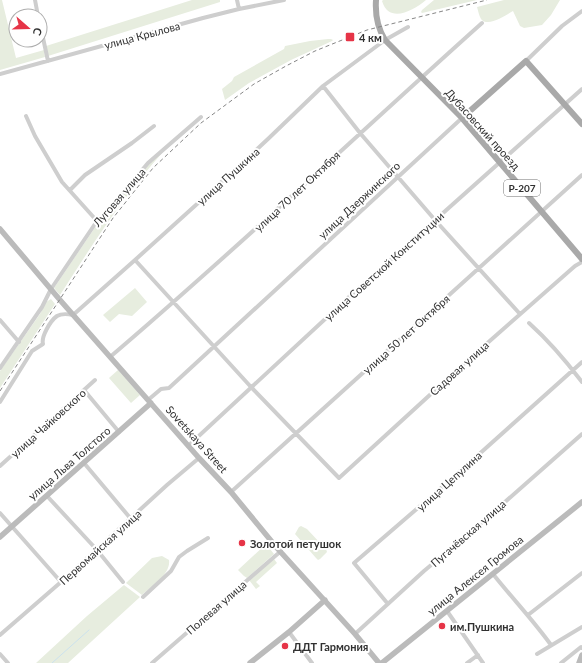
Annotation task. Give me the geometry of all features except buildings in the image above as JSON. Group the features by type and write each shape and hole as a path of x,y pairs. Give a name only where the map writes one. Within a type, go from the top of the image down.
{"main road":[{"name":"Дубасовский проезд","path":"376,0 376,19 385,40 462,118 542,211 582,261"},
{"path":"526,61 582,124"},
{"name":"улица Дзержинского","path":"462,118 526,61"},
{"name":"Sovetskaya Street","path":"0,229 110,358 231,492 280,551 380,663"},
{"name":"улица Льва Толстого","path":"0,537 119,432 150,402"},
{"name":"улица Алексея Громова","path":"380,663 582,502"},
{"path":"250,663 289,632 325,600"},
{"path":"580,663 582,655"}],"street":[{"path":"237,0 239,9"},
{"name":"улица Крылова","path":"0,74 239,9 284,0"},
{"name":"улица Дзержинского","path":"526,61 562,26 582,11"},
{"name":"улица 70 лет Октября","path":"110,358 174,303 482,23"},
{"name":"улица Пушкина","path":"73,315 259,148 322,86 385,40 408,27"},
{"path":"45,48 48,61"},
{"path":"322,86 360,133 435,220 520,314"},
{"name":"улица Советской Конституции","path":"188,446 350,296 582,89"},
{"path":"26,116 62,182 97,221"},
{"name":"Луговая улица","path":"0,368 19,342 42,307 51,289 97,221 102,218 148,163 201,117"},
{"name":"улица Дзержинского","path":"150,402 161,389 169,388 462,118"},
{"path":"70,190 85,175 132,144 154,126"},
{"name":"улица 50 лет Октября","path":"231,492 582,175"},
{"path":"135,260 296,434"},
{"name":"Садовая улица","path":"296,434 339,478 520,314 582,261"},
{"path":"0,402 32,351 43,344 42,341 51,323 57,317 64,314 73,315"},
{"path":"0,320 19,342"},
{"path":"529,323 542,335 582,382"},
{"name":"улица Цепулина","path":"388,604 354,564 582,362"},
{"name":"улица Чайковского","path":"0,466 95,380"},
{"path":"84,390 119,432"},
{"name":"Пугачёвская улица","path":"355,634 424,571 582,434"},
{"name":"Первомайская улица","path":"0,635 199,458"},
{"path":"84,463 131,519"},
{"path":"47,496 97,550 123,582"},
{"path":"0,513 61,582"},
{"path":"143,597 171,571 179,557 208,538"},
{"name":"Полевая улица","path":"152,663 280,551"},
{"path":"528,616 582,573"},
{"path":"493,574 514,600 534,621 551,645"},
{"path":"447,611 484,663"},
{"path":"537,654 582,627"},
{"path":"289,632 312,663"},
{"path":"560,663 581,647 582,648"},
{"path":"0,654 8,663"},
{"path":"468,663 478,655"}],"shaded area":[{"path":"0,0 2,0 8,25 8,48 14,48 16,58 44,50 45,57 0,70"},
{"path":"192,0 220,0 220,2 48,56 46,48 48,48 48,45"},
{"path":"426,0 415,8 396,14 385,8 382,1"},
{"path":"434,0 477,0 421,12"},
{"path":"504,0 560,0 551,15 542,25 524,28 520,26 513,11 502,18 488,22 481,19 477,7"},
{"path":"331,39 333,40 291,60 249,83 225,100 222,89 232,81 234,77 284,49 285,46"},
{"path":"164,151 135,185 96,239 60,295 54,288 96,226 149,164"},
{"path":"135,288 147,302 132,316 119,314 110,322 103,315"},
{"path":"51,299 55,304 0,388 0,371 40,314 46,302"},
{"path":"118,370 140,395 131,403 109,378"},
{"path":"301,526 307,529 326,549 327,552 320,559 318,560 316,558 295,534"},
{"path":"266,544 274,554 247,578 238,570"},
{"path":"162,556 169,560 167,570 160,579 142,595 126,583 152,558"},
{"path":"274,559 277,563 256,582 260,586 256,589 249,580"},
{"path":"124,585 140,597 68,663 36,663 87,616"}],"waterway":[{"path":"52,663 89,630"}],"railway":[{"path":"0,391 113,218 153,168 201,123 254,84 315,51 367,30 487,0"}],"place":[{"name":"4 км","path":"350,37"},
{"name":"Золотой петушок","path":"242,543"},
{"name":"им.Пушкина","path":"442,626"},
{"name":"ДДТ Гармония","path":"285,646"}]}
